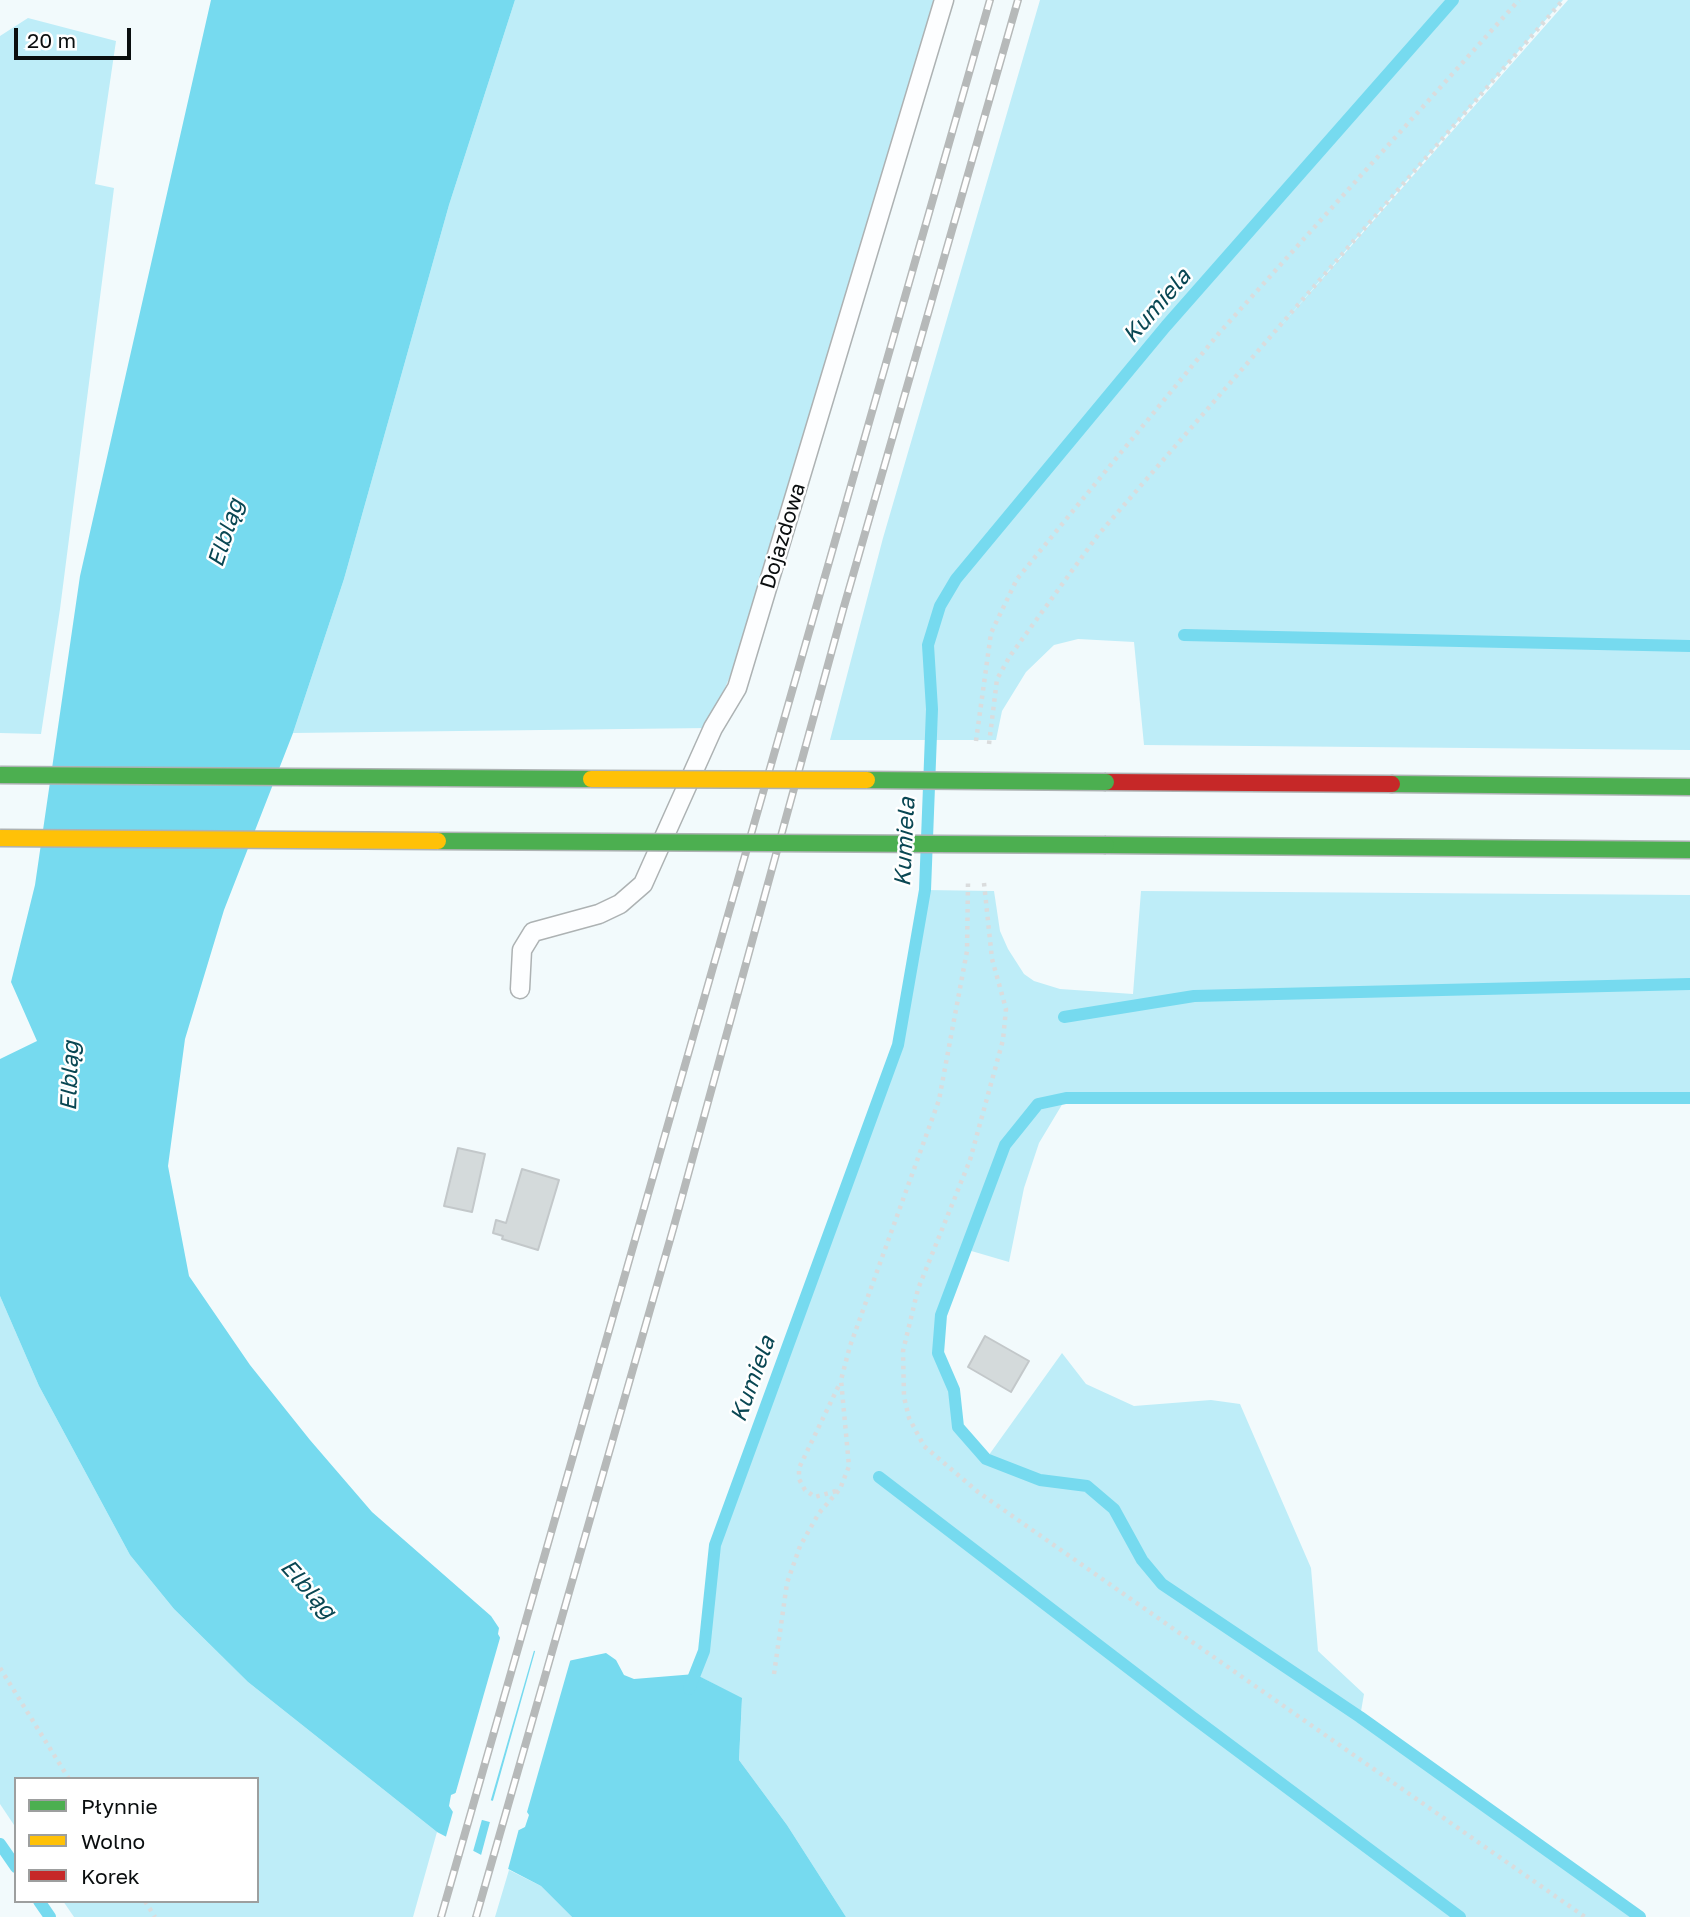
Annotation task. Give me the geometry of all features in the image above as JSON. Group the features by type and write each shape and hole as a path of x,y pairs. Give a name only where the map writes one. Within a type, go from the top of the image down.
{"highway":[{"path":"0,775 1690,787"},
{"path":"0,838 1690,850"}],"lane":[{"name":"Dojazdowa","path":"520,989 522,950 533,932 599,914 620,904 643,884 713,728 737,688 944,0"}],"path":[{"path":"989,753 997,678 1016,646 1098,534 1563,0"},
{"path":"985,879 984,900 992,959 1006,1009 1003,1040 970,1160 918,1289 903,1351 904,1397 909,1418 924,1446 944,1466 978,1492 1585,1917"},
{"path":"840,1489 815,1497 805,1490 799,1479 799,1468 841,1380"},
{"path":"0,1668 68,1777"}],"shaded area":[{"path":"515,0 935,0 741,650 708,728 293,733 344,579 449,205"},
{"path":"1040,0 1563,0 1277,330 1568,0 1690,0 1690,750 1144,745 1134,642 1078,639 1054,645 1026,672 1002,711 996,740 830,740 883,538"},
{"path":"28,18 116,41 95,184 114,188 60,609 41,734 0,733 0,36"},
{"path":"925,890 994,891 1000,931 1008,949 1024,974 1034,981 1060,989 1133,994 1141,891 1690,895 1690,1098 1066,1098 1039,1143 1024,1188 1009,1262 968,1250 941,1315 938,1353 954,1390 958,1427 986,1459 1062,1353 1086,1384 1134,1406 1211,1400 1240,1404 1311,1568 1318,1651 1364,1694 1360,1717 1640,1917 846,1917 787,1825 739,1760 742,1699 695,1674 704,1651 715,1545 898,1045"},
{"path":"0,1296 39,1386 130,1555 174,1609 248,1682 437,1832 413,1917 74,1917 64,1903 259,1903 259,1777 14,1777 14,1825 0,1804"},
{"path":"509,1870 541,1886 572,1917 495,1917"}],"water":[{"name":"Elbląg","path":"211,0 515,0 449,205 344,579 293,733 224,910 185,1039 168,1166 189,1276 250,1365 372,1512 491,1616 499,1628 498,1634 502,1641 568,1661 606,1653 616,1660 624,1675 634,1679 695,1674 742,1698 739,1760 787,1825 846,1917 572,1917 541,1886 437,1832 248,1682 174,1609 130,1555 39,1386 0,1296 0,1059 37,1041 11,982 35,885 80,576","holes":["458,1792 525,1809 529,1815 525,1827 519,1830 453,1812 449,1806 451,1795"]}],"pier":[{"path":"502,1631 504,1638 535,1647 490,1803 458,1795 453,1802"},
{"path":"536,1648 571,1658 524,1820 523,1812 492,1804"},
{"path":"454,1808 483,1816 472,1855 445,1840"},
{"path":"491,1818 520,1825 507,1873 480,1859"}],"building":[{"path":"458,1148 485,1154 472,1212 444,1206"},
{"path":"522,1169 559,1180 538,1250 502,1239 503,1236 493,1233 496,1220 506,1223"},
{"path":"985,1336 1029,1361 1011,1392 968,1367"}],"waterway":[{"name":"Kumiela","path":"689,1689 704,1651 715,1545 898,1045 925,890 932,709 928,645 940,606 956,579 1166,326 1453,0"},
{"path":"1184,635 1690,646"},
{"path":"1064,1017 1194,996 1690,984"},
{"path":"1640,1917 1360,1717 1162,1584 1142,1560 1114,1509 1087,1486 1040,1480 986,1459 958,1427 954,1390 938,1353 941,1315 1005,1145 1038,1104 1066,1098 1690,1098"},
{"path":"879,1477 1191,1716 1460,1917"},
{"path":"0,1844 14,1864"},
{"path":"40,1903 50,1917"}],"railway":[{"path":"441,1917 990,0"},
{"path":"476,1917 674,1226 843,610 1018,0"}],"traffic: fast":[{"path":"0,775 591,779"},
{"path":"867,780 1106,782"},
{"path":"1392,784 1690,787"},
{"path":"438,841 1106,845"},
{"path":"1106,845 1690,850"}],"traffic: jam":[{"path":"1106,782 1392,784"}],"traffic: slow":[{"path":"591,779 867,780"},
{"path":"0,838 438,841"}]}
